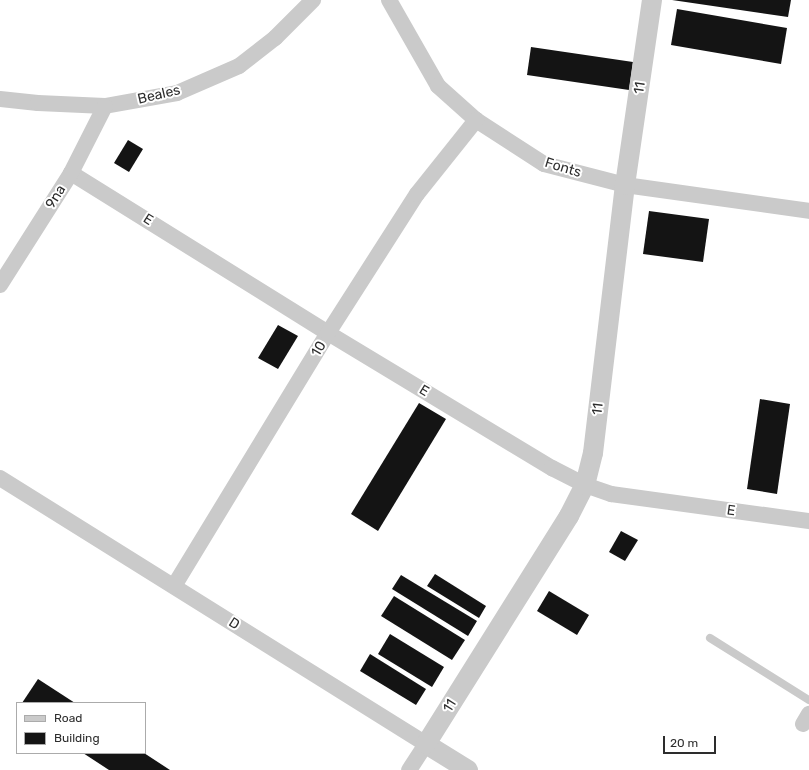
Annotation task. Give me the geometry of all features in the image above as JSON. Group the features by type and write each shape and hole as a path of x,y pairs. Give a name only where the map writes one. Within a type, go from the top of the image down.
{"street":[{"name":"Beales","path":"0,99 38,103 105,106 177,93 239,66 275,38 313,0"},
{"name":"Fonts","path":"389,0 438,86 476,120 544,164 625,185 809,211"},
{"name":"11","path":"409,770 569,516 585,485 593,453 625,185 652,0"},
{"name":"9na","path":"0,285 71,173 105,106"},
{"name":"10","path":"174,586 328,333 417,194 476,120"},
{"name":"E","path":"71,173 328,333 552,468 585,485 612,494 809,521"},
{"name":"D","path":"0,478 468,770"}],"lane":[{"path":"710,638 809,700"}],"building":[{"path":"672,0 791,0 788,17"},
{"path":"677,9 787,28 781,64 671,45"},
{"path":"531,47 633,62 629,90 527,75"},
{"path":"128,140 143,149 129,172 114,163"},
{"path":"649,211 709,219 703,262 643,254"},
{"path":"278,325 298,336 278,369 258,358"},
{"path":"760,399 790,404 777,494 747,489"},
{"path":"419,403 446,419 378,531 351,514"},
{"path":"621,531 638,540 625,561 609,552"},
{"path":"435,574 486,606 479,618 427,586"},
{"path":"401,575 477,621 468,636 392,589"},
{"path":"549,591 589,615 577,635 537,611"},
{"path":"394,596 465,640 452,660 381,616"},
{"path":"390,634 444,667 432,687 378,654"},
{"path":"370,654 426,689 416,705 360,671"},
{"path":"38,679 73,702 23,702"},
{"path":"85,754 146,754 170,770 109,770"}]}
